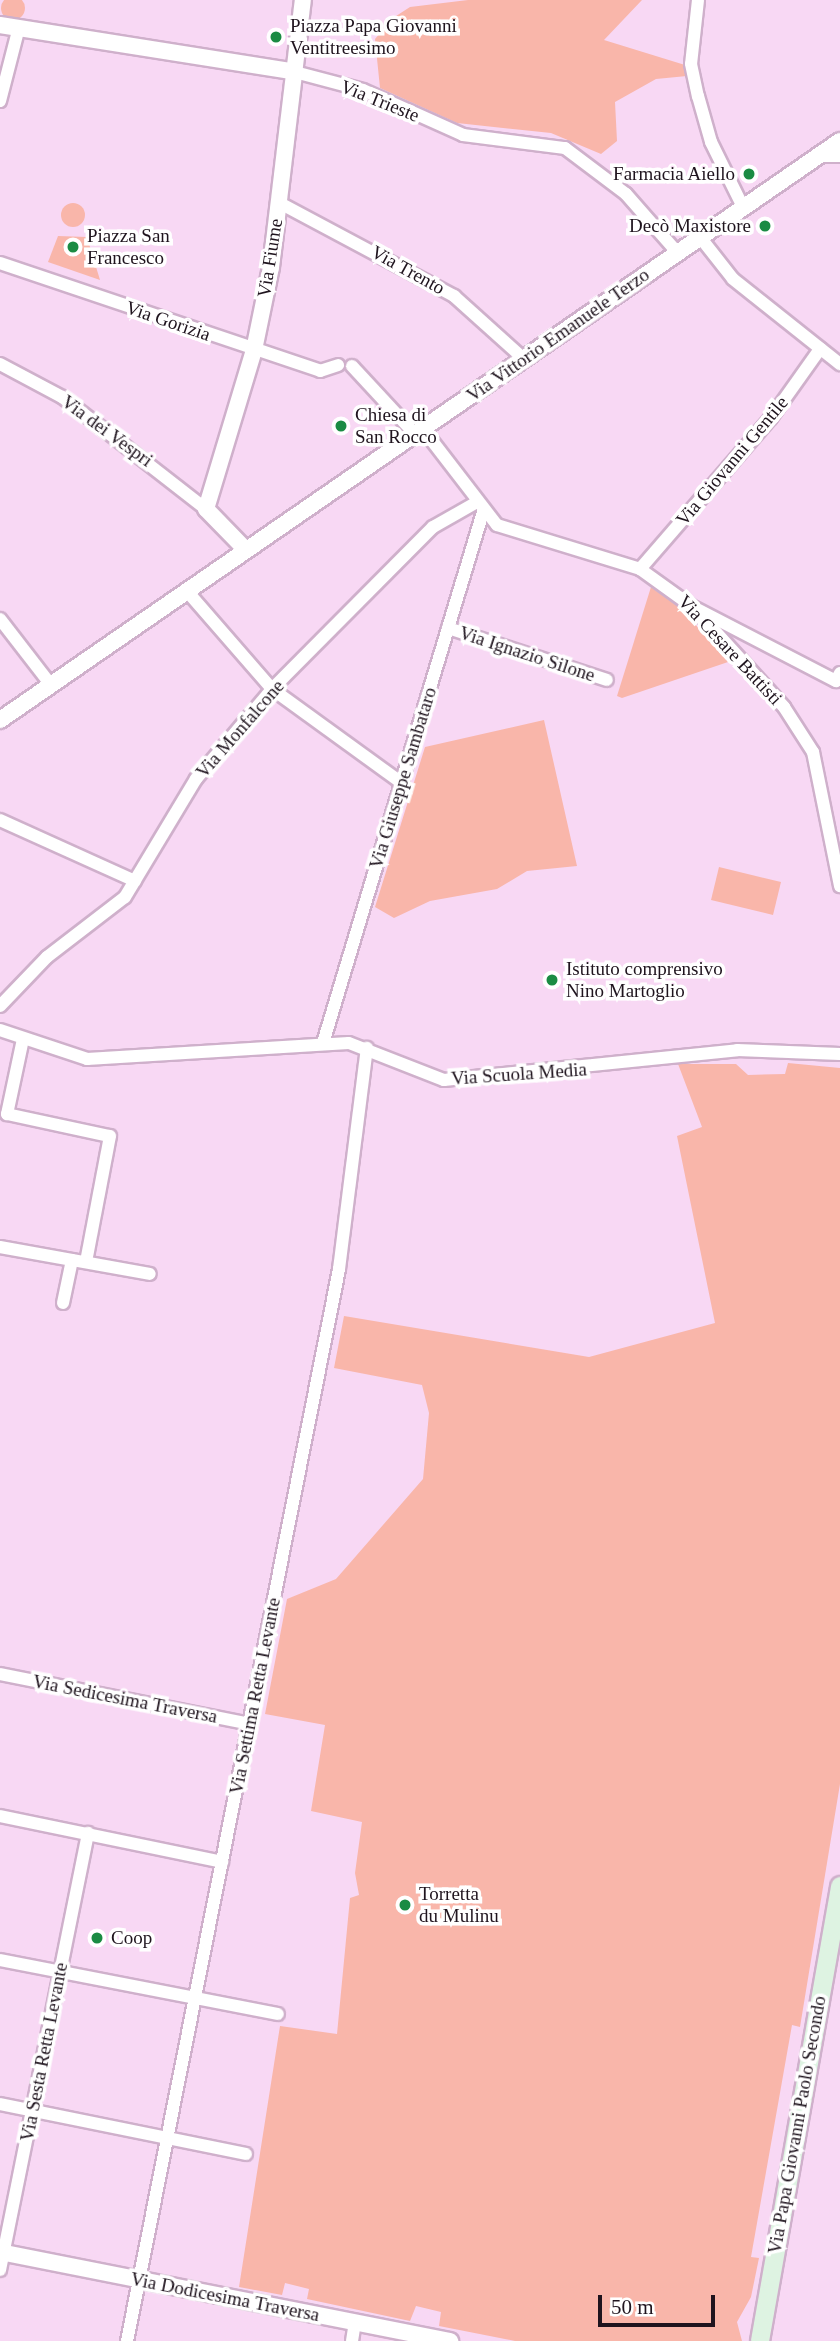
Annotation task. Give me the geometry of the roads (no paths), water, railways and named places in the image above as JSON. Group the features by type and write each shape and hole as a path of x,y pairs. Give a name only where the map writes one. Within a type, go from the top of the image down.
{"main road":[{"name":"Via Papa Giovanni Paolo Secondo","path":"761,2322 840,1886"},
{"path":"754,2341 761,2322"},
{"path":"760,2341 761,2322"}],"street":[{"name":"Via Fiume","path":"206,509 254,351 278,201 291,71 303,0"},
{"path":"698,0 691,64 710,142 743,207"},
{"name":"Via Trieste","path":"0,25 291,71 363,90 463,135 565,148 626,194 677,252"},
{"path":"0,101 19,27"},
{"name":"Via Vittorio Emanuele Terzo","path":"0,720 840,141"},
{"path":"819,156 840,156"},
{"name":"Via Trento","path":"278,201 454,296 524,359"},
{"path":"700,237 733,279 840,364"},
{"name":"Via Gorizia","path":"0,263 254,351 320,371 338,365"},
{"name":"Via Giovanni Gentile","path":"640,569 771,418 820,349"},
{"name":"Via dei Vespri","path":"0,364 62,397 206,509"},
{"path":"352,366 419,432"},
{"name":"Via Cesare Battisti","path":"419,432 497,525 640,569 694,608 784,707 813,752 840,886"},
{"name":"Via Giuseppe Sambataro","path":"323,1044 448,628 480,507"},
{"name":"Via Monfalcone","path":"0,1006 47,957 114,909 135,881 219,747 272,689 433,527 480,507"},
{"path":"206,509 246,550"},
{"path":"186,590 272,689 402,783"},
{"path":"694,608 836,681 840,673"},
{"path":"0,619 51,685"},
{"name":"Via Ignazio Silone","path":"448,628 607,680"},
{"path":"0,820 135,881"},
{"name":"Via Scuola Media","path":"0,1030 87,1059 323,1044 367,1048 444,1080 737,1050 840,1054"},
{"path":"23,1039 7,1114 110,1136 86,1262"},
{"name":"Via Settima Retta Levante","path":"127,2341 339,1269 367,1048"},
{"path":"0,1247 150,1274"},
{"path":"63,1303 72,1260"},
{"name":"Via Sedicesima Traversa","path":"0,1674 250,1724"},
{"path":"0,1816 222,1862"},
{"name":"Via Sesta Retta Levante","path":"0,2270 88,1833"},
{"path":"0,1960 278,2014"},
{"path":"0,2104 246,2154"},
{"name":"Via Dodicesima Traversa","path":"2,2253 450,2341"},
{"path":"352,2341 355,2323"}],"place":[{"name":"Piazza Papa Giovanni Ventitreesimo","path":"276,37"},
{"name":"Farmacia Aiello","path":"749,174"},
{"name":"Decò Maxistore","path":"765,226"},
{"name":"Piazza San Francesco","path":"73,247"},
{"name":"Chiesa di San Rocco","path":"341,426"},
{"name":"Istituto comprensivo Nino Martoglio","path":"552,980"},
{"name":"Torretta du Mulinu","path":"405,1905"},
{"name":"Coop","path":"97,1938"}]}
